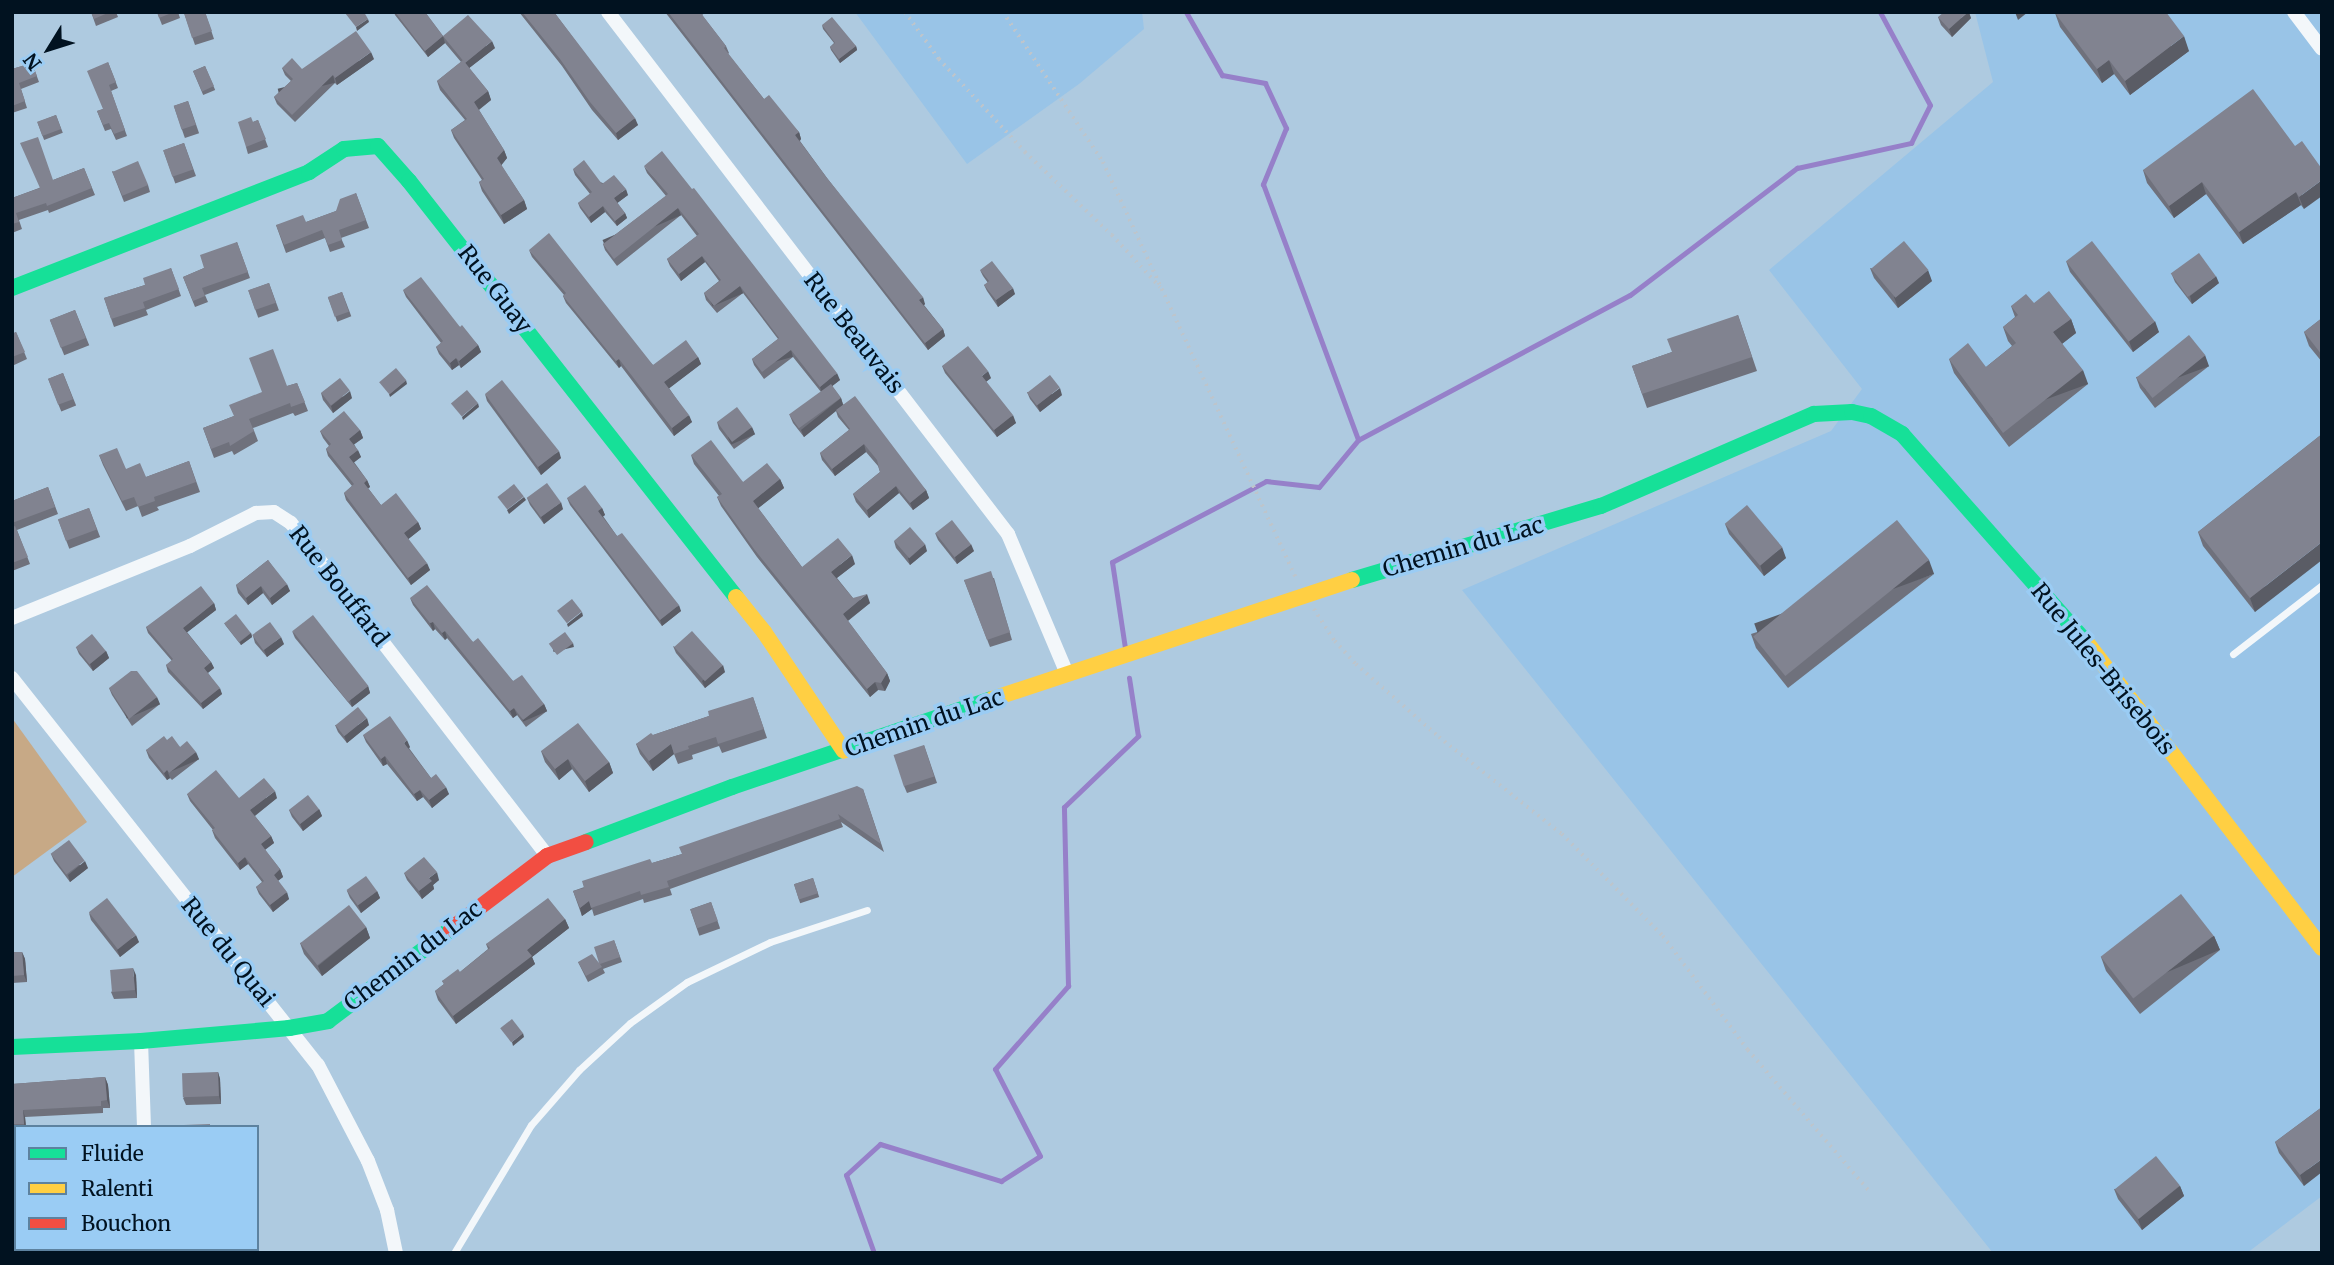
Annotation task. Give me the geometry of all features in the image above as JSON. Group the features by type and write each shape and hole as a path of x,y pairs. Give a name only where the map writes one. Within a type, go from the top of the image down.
{"street":[{"name":"Rue Beauvais","path":"608,12 1008,534 1067,674"},
{"path":"2294,12 2322,49"},
{"name":"Rue Guay","path":"12,288 309,172 344,149 378,146 409,181 764,632 844,751"},
{"name":"Chemin du Lac","path":"12,1047 141,1041 289,1028 328,1021 547,856 733,787 1304,594 1601,506 1814,415 1862,414"},
{"name":"Rue Jules-Brisebois","path":"1862,414 1871,416 1902,434 2102,660 2322,948"},
{"name":"Rue Bouffard","path":"12,618 190,546 256,513 274,512 291,523 547,856"},
{"name":"Rue du Quai","path":"12,678 318,1065 368,1161 387,1210 396,1253"},
{"path":"141,1041 144,1125"}],"lane":[{"path":"2233,654 2322,585"},
{"path":"454,1253 531,1125 579,1070 630,1023 687,982 770,942 867,910"}],"path":[{"path":"905,12 939,59 1025,152 1112,235 1164,292"},
{"path":"1003,12 1103,162 1304,594 1335,641 1356,664 1439,737 1562,834 1663,936 1748,1050 1870,1192"}],"shaded area":[{"path":"855,12 1142,12 1144,29 1079,84 967,164"},
{"path":"1975,12 2322,12 2322,1196 2247,1253 1993,1253 1462,590 1831,431 1862,389 1769,270 1993,82"},
{"path":"12,718 87,822 12,877"}],"building":[{"path":"91,12 110,12 94,19"},
{"path":"157,12 174,12 159,18"},
{"path":"205,12 212,31 192,38 184,13"},
{"path":"364,12 368,19 356,27 345,13"},
{"path":"395,12 425,12 443,36 425,51"},
{"path":"522,12 554,12 635,118 616,133"},
{"path":"668,12 700,12 764,99 769,95 799,132 795,135 923,297 919,300 943,329 925,343"},
{"path":"1944,12 1968,12 1949,29 1938,17"},
{"path":"2055,12 2166,12 2184,36 2125,81 2109,60 2097,69"},
{"path":"468,15 492,41 465,63 443,36"},
{"path":"832,17 856,46 839,59 830,47 835,43 822,25"},
{"path":"356,31 371,52 335,78 333,75 292,115 274,97 293,79 282,68 292,58 302,69"},
{"path":"463,60 488,91 474,102 504,150 497,158 524,200 501,215 479,182 484,179 451,130 467,119 437,81"},
{"path":"108,62 116,82 109,85 125,130 114,134 109,123 103,125 97,111 103,109 87,71"},
{"path":"32,63 37,76 19,83 25,101 12,106 12,69"},
{"path":"205,66 214,86 202,91 193,71"},
{"path":"2253,89 2295,146 2302,141 2322,169 2322,180 2299,197 2296,192 2239,232 2202,182 2169,206 2143,170"},
{"path":"188,101 196,125 181,129 174,106"},
{"path":"56,115 61,129 42,136 37,122"},
{"path":"251,117 253,122 258,120 266,139 246,147 238,122"},
{"path":"38,137 53,180 84,168 92,188 47,206 46,203 16,213 19,222 12,224 12,198 40,188 20,143"},
{"path":"184,143 193,169 172,177 163,150"},
{"path":"662,151 692,189 694,188 837,373 820,387 791,350 762,372 752,359 779,338 740,286 714,306 704,293 721,280 702,256 679,274 667,259 699,234 678,208 614,259 603,244 668,194 644,166"},
{"path":"584,160 602,184 614,175 626,189 614,198 625,213 615,221 603,206 589,217 578,203 592,192 573,169"},
{"path":"138,161 148,185 122,196 112,172"},
{"path":"356,193 366,220 339,230 342,240 328,245 322,230 284,245 276,225 303,215 306,222 336,211 340,199"},
{"path":"549,233 653,365 686,340 698,357 664,382 689,415 672,428 619,359 616,361 563,296 566,293 529,250"},
{"path":"1904,241 1928,270 1895,298 1871,269"},
{"path":"2092,241 2155,321 2129,342 2066,261"},
{"path":"237,242 248,272 202,288 205,296 193,301 183,277 204,268 200,255"},
{"path":"2199,253 2216,276 2188,297 2171,274"},
{"path":"992,261 1013,288 996,300 984,285 989,281 980,270"},
{"path":"171,268 179,289 143,302 145,308 111,319 104,298 145,285 143,278"},
{"path":"421,277 460,327 462,325 478,345 459,361 456,358 450,363 436,347 443,341 403,290"},
{"path":"269,283 276,303 255,310 248,290"},
{"path":"2049,291 2071,319 2053,332 2083,370 2003,433 1949,359 1968,343 1986,367 2016,343 2003,327 2018,315 2011,306 2026,294 2034,303"},
{"path":"342,292 349,312 335,317 328,297"},
{"path":"75,310 86,338 61,348 50,320"},
{"path":"1738,315 1752,357 1642,394 1632,366 1672,352 1667,339"},
{"path":"2322,318 2322,355 2304,332"},
{"path":"16,332 25,352 12,357 12,334"},
{"path":"2189,335 2205,355 2153,398 2136,378"},
{"path":"968,346 988,371 982,376 1013,415 994,430 942,366"},
{"path":"273,349 287,386 297,383 305,402 291,407 290,403 249,419 254,431 230,446 229,442 211,449 203,428 234,416 229,405 262,392 249,358"},
{"path":"396,368 406,380 389,394 379,382"},
{"path":"63,373 73,399 58,405 48,379"},
{"path":"1050,375 1060,388 1037,405 1027,393"},
{"path":"340,378 350,391 331,405 321,393"},
{"path":"502,380 559,451 538,467 485,394"},
{"path":"831,384 841,398 799,428 789,415"},
{"path":"467,390 478,403 462,417 451,403"},
{"path":"855,396 926,490 910,503 896,486 867,510 853,494 880,472 877,460 864,444 832,469 820,453 850,429 836,410"},
{"path":"737,407 752,427 732,442 717,422"},
{"path":"344,411 360,430 349,439 358,450 349,457 367,480 364,483 381,505 396,493 418,522 404,533 427,563 408,578 344,493 354,484 326,449 331,444 320,431"},
{"path":"2322,434 2322,542 2250,598 2198,532"},
{"path":"711,440 743,482 767,463 780,479 753,501 802,567 838,538 852,555 831,572 853,598 867,594 843,614 887,673 881,683 875,682 867,689 754,549 717,497 722,494 691,455"},
{"path":"117,448 126,469 140,463 146,477 189,461 196,482 154,497 155,501 138,507 134,497 122,501 99,455"},
{"path":"547,483 561,502 541,517 527,498"},
{"path":"514,484 524,497 507,510 497,497"},
{"path":"585,485 602,508 598,511 617,536 622,533 679,605 660,620 567,498"},
{"path":"48,487 55,507 12,523 12,501"},
{"path":"1747,505 1782,547 1760,566 1725,524"},
{"path":"89,508 97,530 66,541 58,519"},
{"path":"952,520 971,544 955,557 935,533"},
{"path":"1897,520 1929,560 1785,676 1753,636"},
{"path":"15,526 28,557 12,563 12,527"},
{"path":"910,527 925,544 909,558 894,541"},
{"path":"268,560 287,584 270,598 261,586 246,598 236,585"},
{"path":"991,571 1010,632 987,640 964,580"},
{"path":"427,585 473,642 478,638 513,681 522,675 544,704 523,720 514,708 510,711 445,631 442,633 433,622 430,623 410,598"},
{"path":"201,586 214,603 183,628 211,662 204,668 220,688 201,703 166,665 173,659 146,627"},
{"path":"572,599 582,612 567,623 557,611"},
{"path":"236,614 251,633 239,642 224,623"},
{"path":"313,615 368,686 348,702 293,631"},
{"path":"270,622 281,637 263,650 252,635"},
{"path":"692,631 723,665 705,681 674,647"},
{"path":"565,632 573,643 557,655 549,644"},
{"path":"92,634 106,651 90,664 76,647"},
{"path":"131,671 137,671 157,697 129,719 109,688"},
{"path":"753,697 764,729 718,744 716,737 688,746 689,749 674,754 671,744 649,761 636,744 651,733 653,735 709,716 708,711"},
{"path":"358,707 367,718 344,736 335,725"},
{"path":"390,716 407,740 404,743 431,778 436,774 446,787 429,800 420,790 414,794 385,756 381,759 363,735"},
{"path":"578,723 609,762 585,781 568,759 555,769 541,751"},
{"path":"164,736 167,740 172,736 180,747 187,741 196,752 169,773 167,770 164,773 146,750"},
{"path":"924,745 934,776 904,786 894,755"},
{"path":"216,770 239,798 264,778 275,791 250,810 271,836 261,844 280,869 274,875 287,892 270,905 256,887 264,881 245,857 238,863 212,830 215,828 187,794"},
{"path":"857,786 863,789 881,844 838,814 840,819 667,881 669,887 641,895 640,891 591,908 589,901 580,908 573,891 584,888 582,881 650,859 652,863 682,854 679,847"},
{"path":"308,795 319,809 300,824 289,810"},
{"path":"69,840 85,861 66,875 51,854"},
{"path":"424,857 437,872 429,878 432,881 419,891 404,873"},
{"path":"366,876 377,891 358,905 347,890"},
{"path":"813,878 818,893 799,899 794,884"},
{"path":"2181,894 2214,936 2133,999 2101,957"},
{"path":"107,898 136,935 118,949 89,912"},
{"path":"548,898 565,919 527,950 532,956 453,1016 435,991 444,984 442,981 458,969 460,972 490,948 486,944"},
{"path":"711,902 718,921 697,928 690,910"},
{"path":"349,905 366,927 317,965 300,943"},
{"path":"614,940 620,957 600,964 602,967 586,976 578,962 592,954 599,963 594,947"},
{"path":"12,952 22,952 24,975 12,976"},
{"path":"133,968 135,990 112,992 110,970"},
{"path":"512,1019 523,1033 511,1042 500,1028"},
{"path":"218,1072 219,1096 183,1097 182,1073"},
{"path":"105,1077 107,1100 101,1101 101,1106 23,1110 24,1124 12,1124 12,1084"},
{"path":"2322,1107 2322,1159 2300,1175 2275,1142"},
{"path":"2156,1156 2180,1186 2139,1219 2115,1189"},
{"path":"12,1196 14,1196 14,1226"}],"waterway":[{"path":"1186,12 1222,75 1265,83 1286,128 1263,184 1358,440"},
{"path":"1125,648 1112,562 1266,481 1319,487 1358,440 1630,295 1797,168 1911,143 1930,105 1880,12"},
{"path":"874,1253 846,1175 880,1144 1001,1181 1040,1156 995,1069 1068,986 1064,807 1138,736 1129,678"}],"traffic: fast":[{"path":"12,288 309,172 344,149 378,146 409,181 736,597"},
{"path":"1352,580 1601,506 1814,414 1852,412 1871,416 1902,434 2087,643"},
{"path":"586,842 732,787 992,699"},
{"path":"12,1047 141,1041 289,1028 328,1021 451,929"}],"traffic: slow":[{"path":"992,699 1352,580"},
{"path":"736,597 764,632 844,751"},
{"path":"2087,643 2322,948"}],"traffic: jam":[{"path":"451,929 547,856 586,842"}]}
